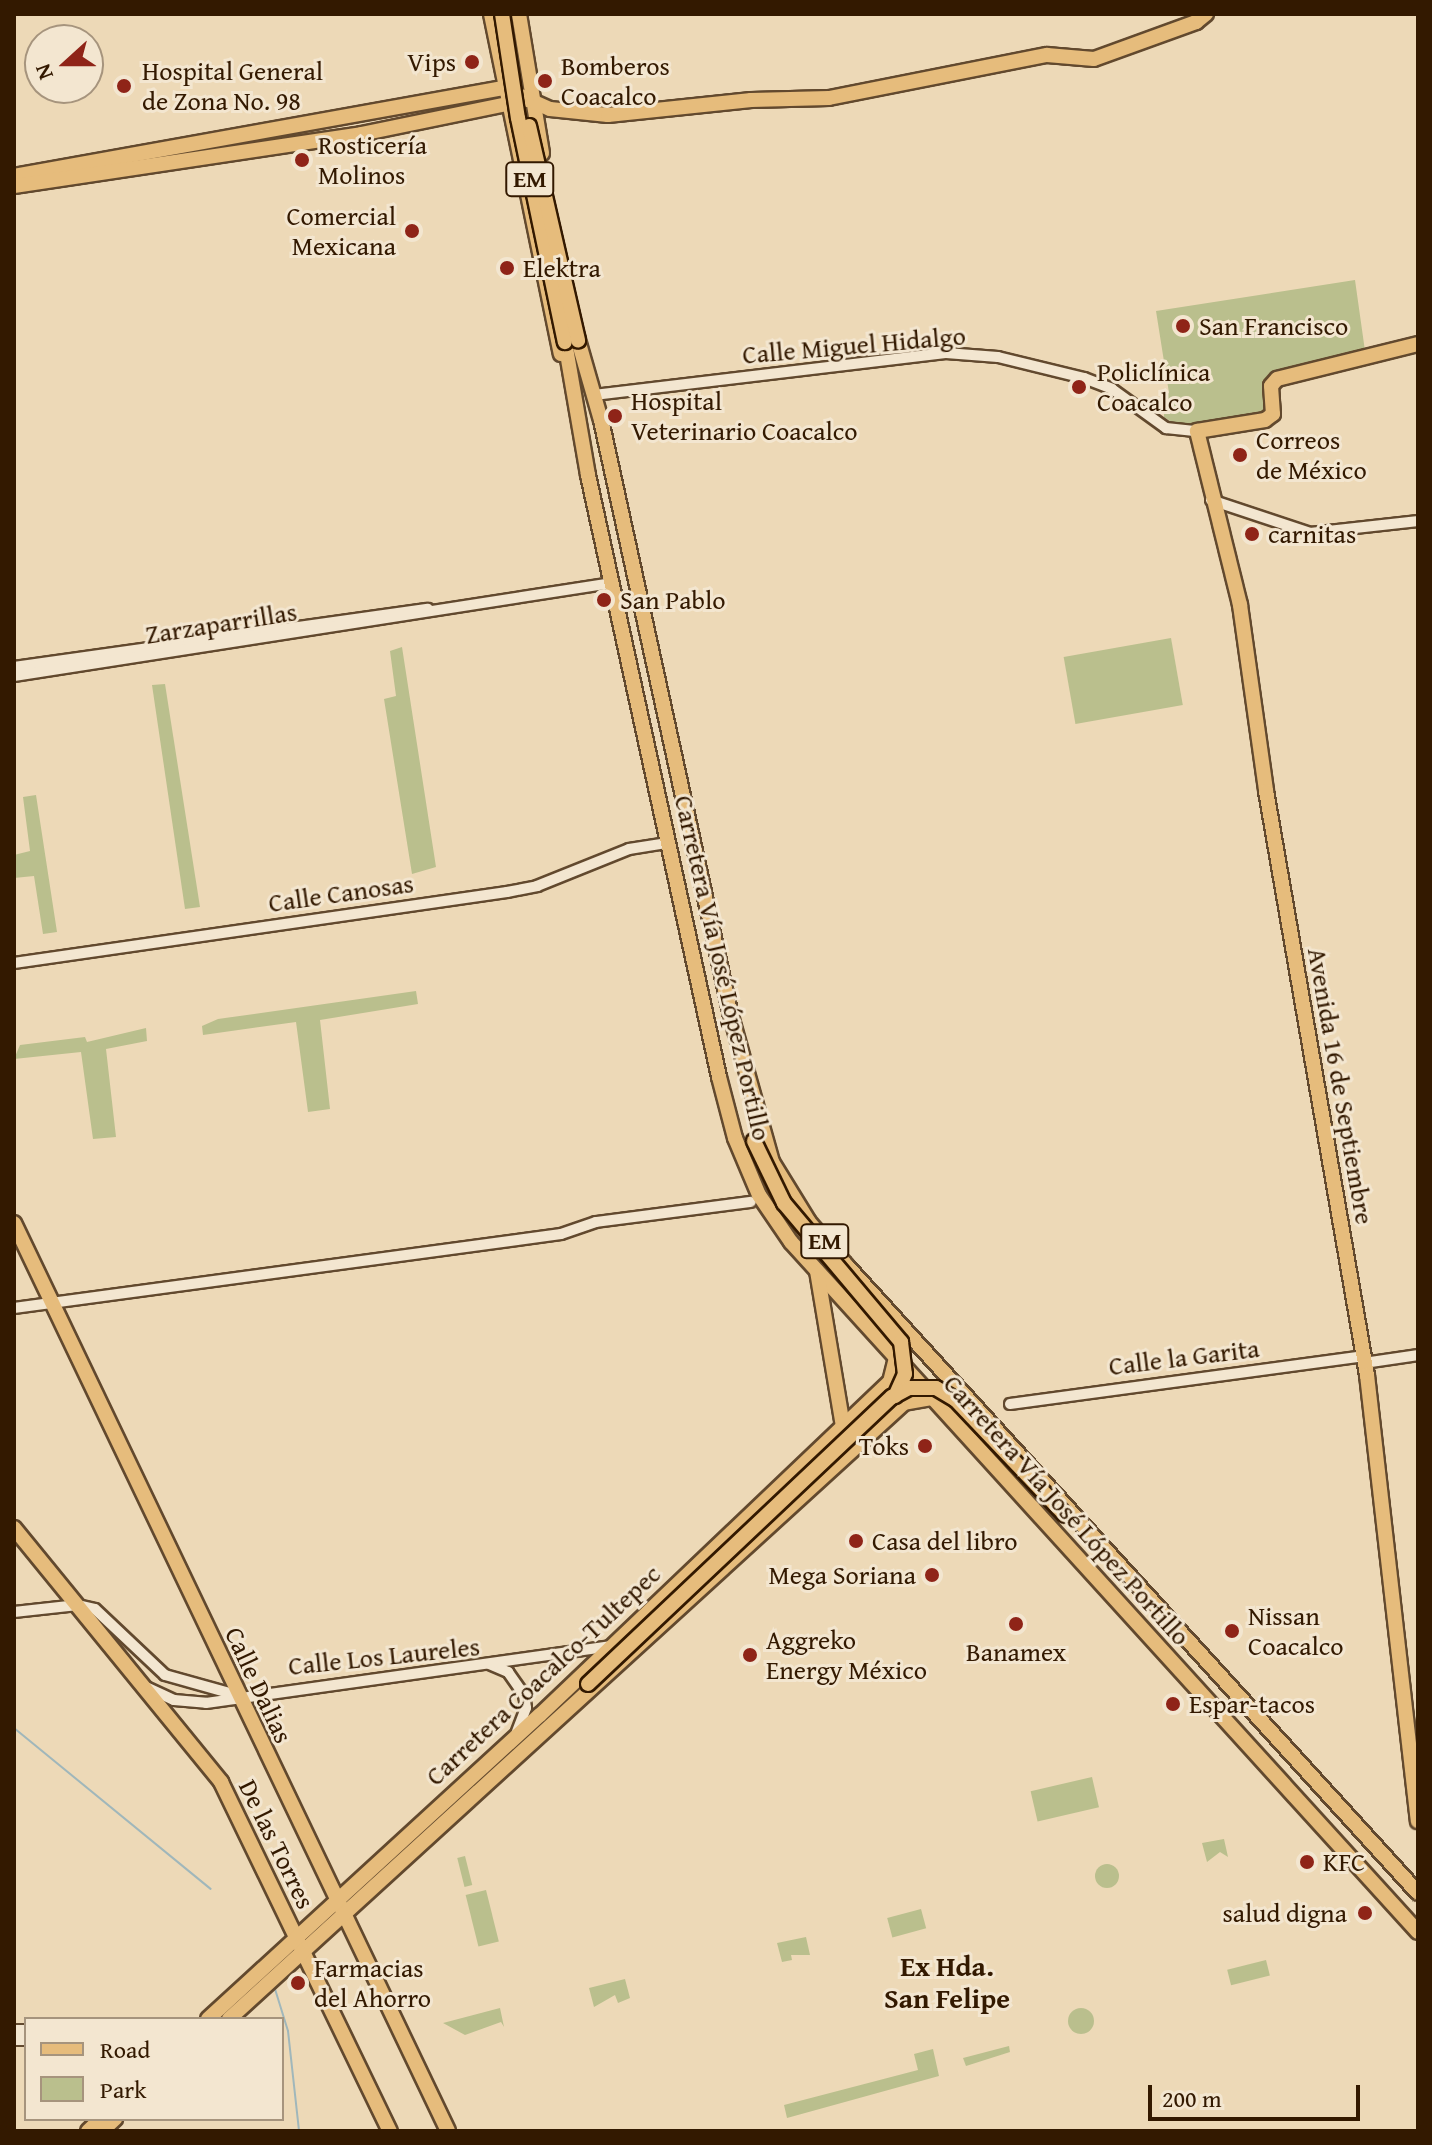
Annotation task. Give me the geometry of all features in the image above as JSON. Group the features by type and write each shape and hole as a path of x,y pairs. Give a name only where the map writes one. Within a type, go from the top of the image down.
{"main road":[{"path":"491,14 506,106 567,397"},
{"name":"Carretera Vía José López Portillo","path":"502,14 518,118 572,341 594,395 731,1016 755,1113 772,1162 809,1222 1418,1893"},
{"name":"Carretera Vía José López Portillo","path":"511,14 523,98 572,341 567,397 735,1138 774,1219 817,1270 1418,1932"},
{"path":"519,14 531,99 594,395"},
{"path":"16,178 503,88 550,109 608,115 751,100 816,100 1047,55 1094,59 1196,22 1206,14"},
{"path":"495,46 509,57 522,45"},
{"path":"16,178 88,175 361,134 531,99"},
{"path":"518,164 533,156 543,159"},
{"path":"88,175 112,160 138,167"},
{"path":"1197,431 1265,420 1273,414 1271,386 1277,379 1418,344"},
{"name":"Avenida 16 de Septiembre","path":"1197,431 1211,500 1240,605 1266,791 1364,1360 1413,1754 1418,1821"},
{"path":"696,1595 721,1561 892,1401 902,1385 906,1360 898,1337 784,1203 754,1141 731,1016"},
{"path":"14,1223 41,1282"},
{"path":"14,1242 41,1282"},
{"path":"817,1270 837,1432 846,1441 846,1457"},
{"name":"Calle Dalias","path":"41,1282 335,1904 448,2131"},
{"name":"Carretera Coacalco-Tultepec","path":"210,2017 540,1715 890,1382 896,1358"},
{"path":"540,1715 588,1684 892,1397 921,1387 936,1388 956,1400 1213,1682 1272,1734"},
{"name":"Carretera Coacalco-Tultepec","path":"231,2017 344,1920 562,1711 590,1693 860,1443 910,1399 932,1398"},
{"path":"837,1432 860,1443"},
{"name":"De las Torres","path":"14,1528 144,1686 235,1804 304,1956 390,2131"},
{"name":"Avenida 16 de Septiembre","path":"1413,1754 1418,1772"},
{"path":"437,1807 450,1819"}],"street":[{"name":"Calle Miguel Hidalgo","path":"594,395 946,353 998,357 1105,385 1166,428 1197,431"},
{"path":"1211,500 1310,533 1418,521"},
{"name":"Zarzaparrillas","path":"14,676 611,583"},
{"name":"Zarzaparrillas","path":"14,667 415,608 434,610"},
{"name":"Calle Canosas","path":"14,963 507,892 537,886 629,849 668,843"},
{"path":"14,1308 561,1234 596,1222 751,1202"},
{"name":"Calle la Garita","path":"1010,1404 1418,1355"},
{"path":"14,1612 78,1605 103,1614 165,1675 238,1695"},
{"path":"483,1663 610,1646"},
{"name":"Calle Los Laureles","path":"144,1686 189,1703 483,1663 508,1672 524,1695 523,1722 514,1738"}],"green space":[{"path":"1355,280 1365,351 1273,376 1269,411 1200,425 1176,425 1164,417 1164,394 1169,393 1156,311"},
{"path":"1171,638 1183,705 1075,724 1064,657"},
{"path":"402,647 436,867 412,874 384,699 396,696 390,651"},
{"path":"165,684 200,907 185,909 152,685"},
{"path":"36,795 57,932 43,934 34,876 14,878 14,855 30,851 23,797"},
{"path":"416,991 418,1004 320,1020 330,1109 308,1112 296,1022 203,1035 202,1026 218,1019"},
{"path":"146,1028 147,1041 106,1049 116,1137 93,1139 81,1052 14,1059 20,1045 85,1037 87,1042"},
{"path":"1092,1777 1099,1807 1038,1821 1031,1791"},
{"path":"1224,1839 1228,1857 1220,1852 1207,1862 1202,1843"},
{"path":"465,1856 472,1885 464,1887 457,1858"},
{"path":"1107,1864 1116,1867 1119,1876 1116,1885 1107,1888 1098,1885 1095,1876 1098,1867"},
{"path":"486,1890 499,1941 478,1947 466,1895"},
{"path":"921,1909 926,1928 892,1937 887,1918"},
{"path":"806,1937 810,1955 791,1955 792,1960 782,1962 777,1943"},
{"path":"1266,1960 1270,1976 1231,1985 1227,1970"},
{"path":"625,1979 630,1998 618,2003 615,1995 594,2007 589,1988"},
{"path":"500,2008 504,2027 501,2022 465,2035 443,2023"},
{"path":"1081,2008 1090,2012 1094,2021 1090,2030 1081,2034 1072,2030 1068,2021 1072,2012"},
{"path":"1009,2046 1010,2052 966,2066 963,2058"},
{"path":"933,2049 939,2076 787,2118 784,2105 918,2070 914,2054"}],"waterway":[{"path":"14,1728 211,1889"},
{"path":"275,1989 284,2017"},
{"path":"284,2018 299,2131"}],"place":[{"name":"Vips","path":"472,62"},
{"name":"Bomberos Coacalco","path":"545,81"},
{"name":"Hospital General de Zona No. 98","path":"124,86"},
{"name":"Rosticería Molinos","path":"302,160"},
{"name":"Comercial Mexicana","path":"412,231"},
{"name":"Elektra","path":"507,268"},
{"name":"San Francisco","path":"1183,326"},
{"name":"Policlínica Coacalco","path":"1079,387"},
{"name":"Hospital Veterinario Coacalco","path":"615,416"},
{"name":"Correos de México","path":"1240,455"},
{"name":"carnitas","path":"1252,534"},
{"name":"San Pablo","path":"604,600"},
{"name":"Toks","path":"925,1446"},
{"name":"Casa del libro","path":"856,1541"},
{"name":"Mega Soriana","path":"932,1575"},
{"name":"Banamex","path":"1016,1624"},
{"name":"Nissan Coacalco","path":"1232,1631"},
{"name":"Aggreko Energy México","path":"750,1655"},
{"name":"Espar-tacos","path":"1173,1704"},
{"name":"KFC","path":"1307,1862"},
{"name":"salud digna","path":"1365,1913"},
{"name":"Farmacias del Ahorro","path":"298,1983"}],"district":[{"name":"Ex Hda. San Felipe","path":"947,1982"}]}
